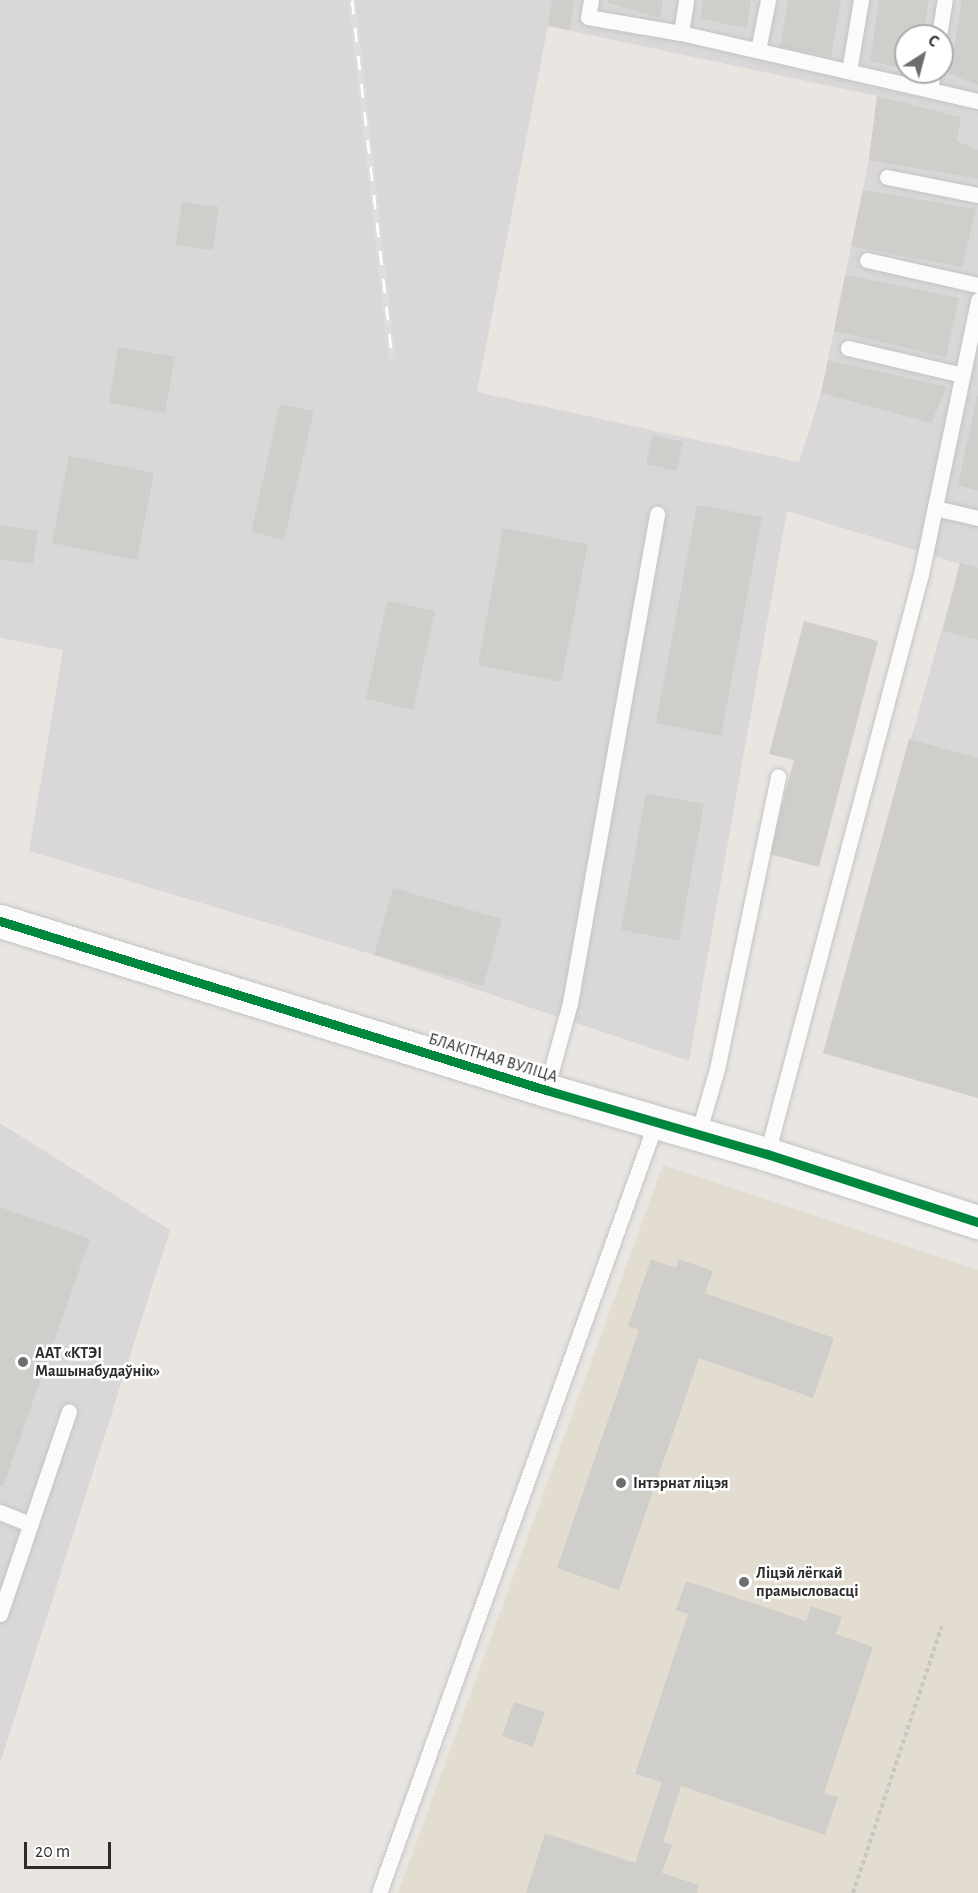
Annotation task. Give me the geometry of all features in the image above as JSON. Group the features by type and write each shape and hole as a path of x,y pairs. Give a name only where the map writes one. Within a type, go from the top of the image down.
{"street":[{"name":"БЛАКІТНАЯ ВУЛІЦА","path":"0,921 546,1090 767,1154 978,1222"}],"lane":[{"path":"591,0 588,17 681,33 978,100"},
{"path":"681,33 686,0"},
{"path":"758,50 768,0"},
{"path":"849,71 861,0"},
{"path":"941,24 945,0"},
{"path":"930,90 931,84"},
{"path":"887,177 978,195"},
{"path":"867,260 978,285"},
{"path":"767,1154 921,574 978,300"},
{"path":"848,348 962,375"},
{"path":"935,508 978,518"},
{"path":"546,1090 570,1003 657,514"},
{"path":"698,1134 717,1069 778,776"},
{"path":"379,1893 656,1122"},
{"path":"0,1614 69,1411"},
{"path":"0,1512 30,1524"}],"path":[{"path":"853,1893 942,1626"}],"shaded area":[{"path":"0,0 978,0 978,1098 823,1053 960,564 787,511 689,1061 374,955 29,851 63,650 0,638","holes":["548,26 877,96 869,160 821,393 799,462 477,392"]},
{"name":"ААТ «КТЭІ Машынабудаўнік»","path":"0,1123 170,1230 0,1764"},
{"name":"Ліцэй лёгкай прамысловасці","path":"663,1165 978,1270 978,1893 398,1893"}],"building":[{"path":"552,0 575,0 569,30 548,26"},
{"path":"608,0 663,0 660,18 608,3"},
{"path":"703,0 751,0 747,28 700,19"},
{"path":"788,0 841,0 831,56 780,47"},
{"path":"879,0 929,0 925,24 894,24 894,66 870,61"},
{"path":"962,0 978,0 978,85 954,76 954,46"},
{"path":"877,96 961,117 957,141 978,150 978,179 869,160"},
{"path":"863,190 976,209 962,267 851,246"},
{"path":"182,202 219,207 213,250 176,245"},
{"path":"845,275 959,298 946,357 834,331"},
{"path":"118,347 175,357 165,413 109,403"},
{"path":"828,360 947,387 931,423 821,393"},
{"path":"978,396 978,491 958,485"},
{"path":"280,404 314,411 284,540 251,532"},
{"path":"652,435 683,442 677,471 646,464"},
{"path":"69,456 154,473 137,560 52,543"},
{"path":"697,505 762,517 721,736 656,723"},
{"path":"0,525 38,531 33,564 0,559"},
{"path":"503,528 588,544 561,682 478,665"},
{"path":"960,563 978,568 978,640 943,631"},
{"path":"387,601 435,611 413,710 366,699"},
{"path":"804,621 878,641 819,867 769,854 794,760 769,754"},
{"path":"909,739 978,758 978,1098 823,1053"},
{"path":"646,793 704,804 679,941 621,930"},
{"path":"393,888 502,919 483,986 374,955"},
{"name":"ААТ «КТЭІ Машынабудаўнік»","path":"0,1207 90,1239 3,1487 0,1486"},
{"name":"Інтэрнат ліцэя","path":"651,1259 676,1268 679,1259 713,1271 705,1293 834,1338 813,1398 699,1358 619,1590 557,1568 639,1330 628,1326"},
{"name":"Ліцэй лёгкай прамысловасці","path":"686,1581 806,1621 811,1606 842,1617 836,1634 873,1647 824,1793 838,1797 825,1835 681,1786 663,1842 672,1845 662,1873 699,1885 697,1893 526,1893 545,1833 635,1863 662,1782 635,1774 688,1614 676,1610"},
{"path":"514,1702 545,1712 533,1747 502,1736"}],"railway":[{"path":"352,0 392,359"}],"cycle path":[{"path":"0,921 546,1090 767,1154 978,1222"}],"place":[{"name":"ААТ «КТЭІ Машынабудаўнік»","path":"23,1362"},
{"name":"Інтэрнат ліцэя","path":"621,1483"},
{"name":"Ліцэй лёгкай прамысловасці","path":"744,1582"}]}
